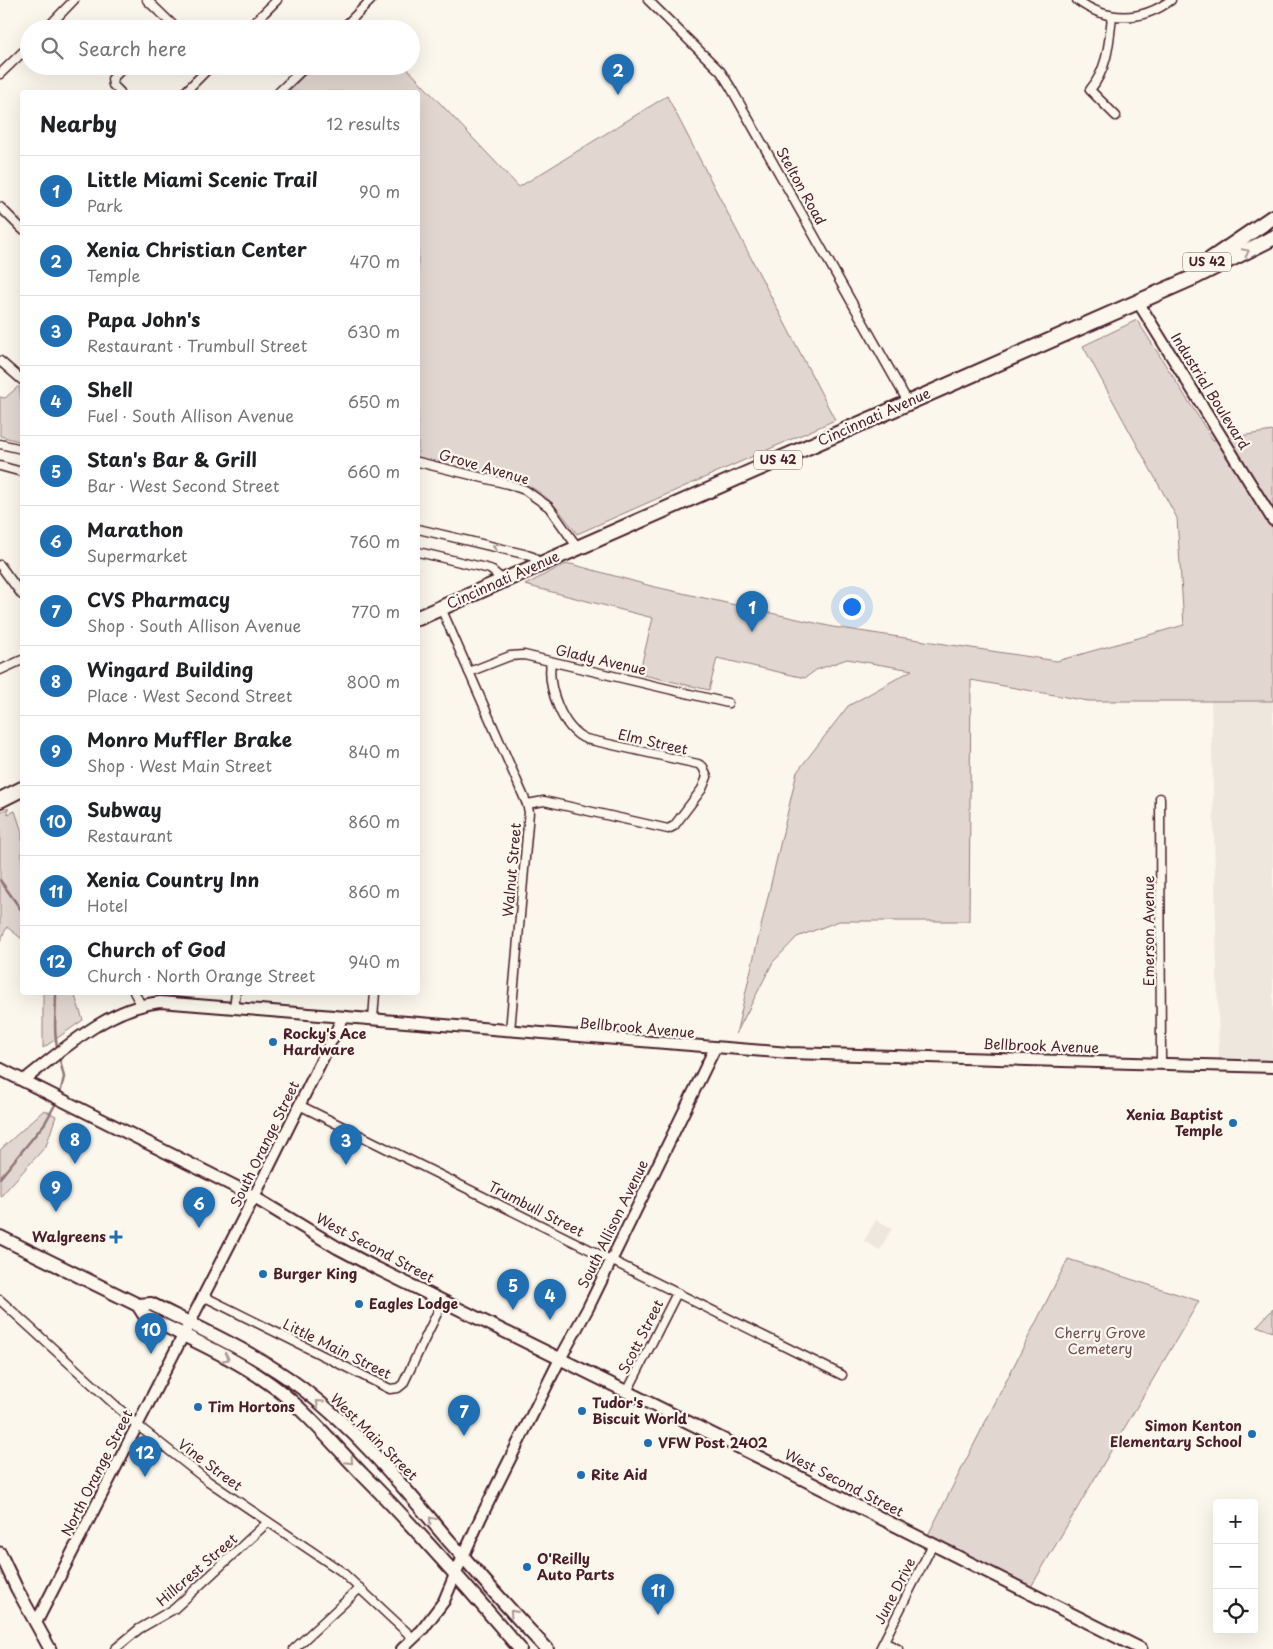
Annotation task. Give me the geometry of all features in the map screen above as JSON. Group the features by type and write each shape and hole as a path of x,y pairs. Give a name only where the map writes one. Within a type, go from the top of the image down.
{"highway":[{"name":"Cincinnati Avenue","path":"1138,302 1223,252 1273,217"},
{"name":"Cincinnati Avenue","path":"420,617 1197,276 1273,238"},
{"path":"0,800 20,790"}],"main road":[{"name":"West Second Street","path":"0,1070 254,1197 353,1256 1141,1649"},
{"name":"West Main Street","path":"0,1237 138,1305 151,1304 259,1359 286,1376 316,1399 374,1456 422,1507 546,1649"},
{"name":"West Main Street","path":"138,1305 145,1316 249,1370 288,1398 385,1495 520,1649"},
{"path":"0,1552 3,1569 50,1649"}],"street":[{"path":"55,20 74,0"},
{"path":"147,0 165,20"},
{"path":"257,20 277,0"},
{"path":"351,20 370,0"},
{"name":"Stelton Road","path":"648,0 721,72 908,402"},
{"path":"1077,0 1090,9 1112,16 1130,17 1146,14 1171,0"},
{"path":"1112,16 1104,67 1090,90 1116,116"},
{"path":"0,74 20,55"},
{"path":"116,75 112,79 113,85 118,90"},
{"path":"187,90 202,75"},
{"path":"281,90 297,75"},
{"path":"0,207 20,227"},
{"name":"Industrial Boulevard","path":"1138,302 1273,520"},
{"path":"0,361 20,378"},
{"path":"0,444 20,449"},
{"name":"Grove Avenue","path":"420,462 525,490 548,507 578,548"},
{"path":"0,466 20,471"},
{"path":"420,530 524,554 531,556 540,564"},
{"path":"420,552 490,569 503,580"},
{"path":"0,565 20,590"},
{"name":"Walnut Street","path":"441,608 527,804 529,817 510,1031"},
{"name":"Glady Avenue","path":"469,672 516,655 524,655 728,703"},
{"path":"0,670 20,661"},
{"name":"Elm Street","path":"527,804 544,801 668,829 674,826 697,796 707,777 703,767 698,764 586,739 580,736 568,725 556,698 550,677 551,662"},
{"name":"Emerson Avenue","path":"1160,798 1161,1063"},
{"path":"135,995 140,1005"},
{"path":"234,1008 236,995"},
{"path":"373,1020 375,995"},
{"name":"Bellbrook Avenue","path":"23,1081 97,1025 140,1005 167,1002 789,1053 1273,1067"},
{"name":"South Orange Street","path":"183,1336 343,1017"},
{"name":"South Allison Avenue","path":"402,1649 440,1609 450,1590 464,1557 560,1360 588,1308 715,1048"},
{"name":"Trumbull Street","path":"299,1105 842,1375"},
{"name":"Scott Street","path":"627,1392 677,1293"},
{"name":"Little Main Street","path":"203,1296 390,1389 398,1388 403,1384 443,1301"},
{"name":"Vine Street","path":"0,1300 138,1425 208,1481 341,1571 414,1638"},
{"name":"North Orange Street","path":"36,1623 183,1336"},
{"name":"Hillcrest Street","path":"114,1649 139,1629 174,1609 268,1522"},
{"name":"June Drive","path":"882,1645 933,1544"},
{"path":"294,1649 360,1588"},
{"path":"882,1645 898,1649"}],"shaded area":[{"path":"1211,700 1273,700 1273,1060 1219,1059"},
{"path":"876,1220 892,1228 880,1250 864,1241"}],"green space":[{"path":"305,75 413,75 519,187 667,96 835,420 577,534 549,500 535,489 526,485 420,458 420,90 290,90"},
{"path":"1137,320 1213,440 1273,431 1273,701 1088,701 971,680 969,921 839,921 797,937 773,962 736,1034 797,772 848,706 912,670 847,659 816,670 805,678 717,658 709,690 639,674 653,618 525,585 563,565 571,564 651,586 833,627 1057,661 1184,625 1177,518 1083,346"},
{"path":"19,386 20,441 0,436 0,397 5,398"},
{"path":"8,808 8,814 15,811 20,826 20,937 7,927 0,941 0,812"},
{"path":"43,995 75,995 83,1020 43,1048"},
{"path":"44,1110 56,1116 46,1146 0,1197 0,1150"},
{"name":"Cherry Grove Cemetery","path":"1068,1259 1199,1301 1028,1592 925,1541"},
{"path":"1273,1309 1273,1332 1257,1326"}],"waterway":[{"path":"0,880 20,908"},
{"path":"56,995 55,1029 58,1050"},
{"path":"59,1056 64,1077 60,1094"},
{"path":"0,1178 45,1123 57,1101"}],"place":[{"name":"Xenia Christian Center","path":"618,95"},
{"name":"Little Miami Scenic Trail","path":"752,632"},
{"name":"Rocky's Ace Hardware","path":"273,1042"},
{"name":"Xenia Baptist Temple","path":"1233,1123"},
{"name":"Wingard Building","path":"75,1164"},
{"name":"Papa John's","path":"346,1165"},
{"name":"Monro Muffler Brake","path":"56,1212"},
{"name":"Marathon","path":"199,1228"},
{"name":"Walgreens","path":"116,1237"},
{"name":"Burger King","path":"263,1274"},
{"name":"Eagles Lodge","path":"359,1304"},
{"name":"Stan's Bar & Grill","path":"513,1310"},
{"name":"Shell","path":"550,1320"},
{"name":"Subway","path":"151,1354"},
{"name":"Tim Hortons","path":"198,1407"},
{"name":"Tudor's Biscuit World","path":"582,1411"},
{"name":"Simon Kenton Elementary School","path":"1252,1434"},
{"name":"CVS Pharmacy","path":"464,1436"},
{"name":"VFW Post 2402","path":"648,1443"},
{"name":"Rite Aid","path":"581,1475"},
{"name":"Church of God","path":"145,1477"},
{"name":"O'Reilly Auto Parts","path":"527,1567"},
{"name":"Xenia Country Inn","path":"658,1615"}]}
